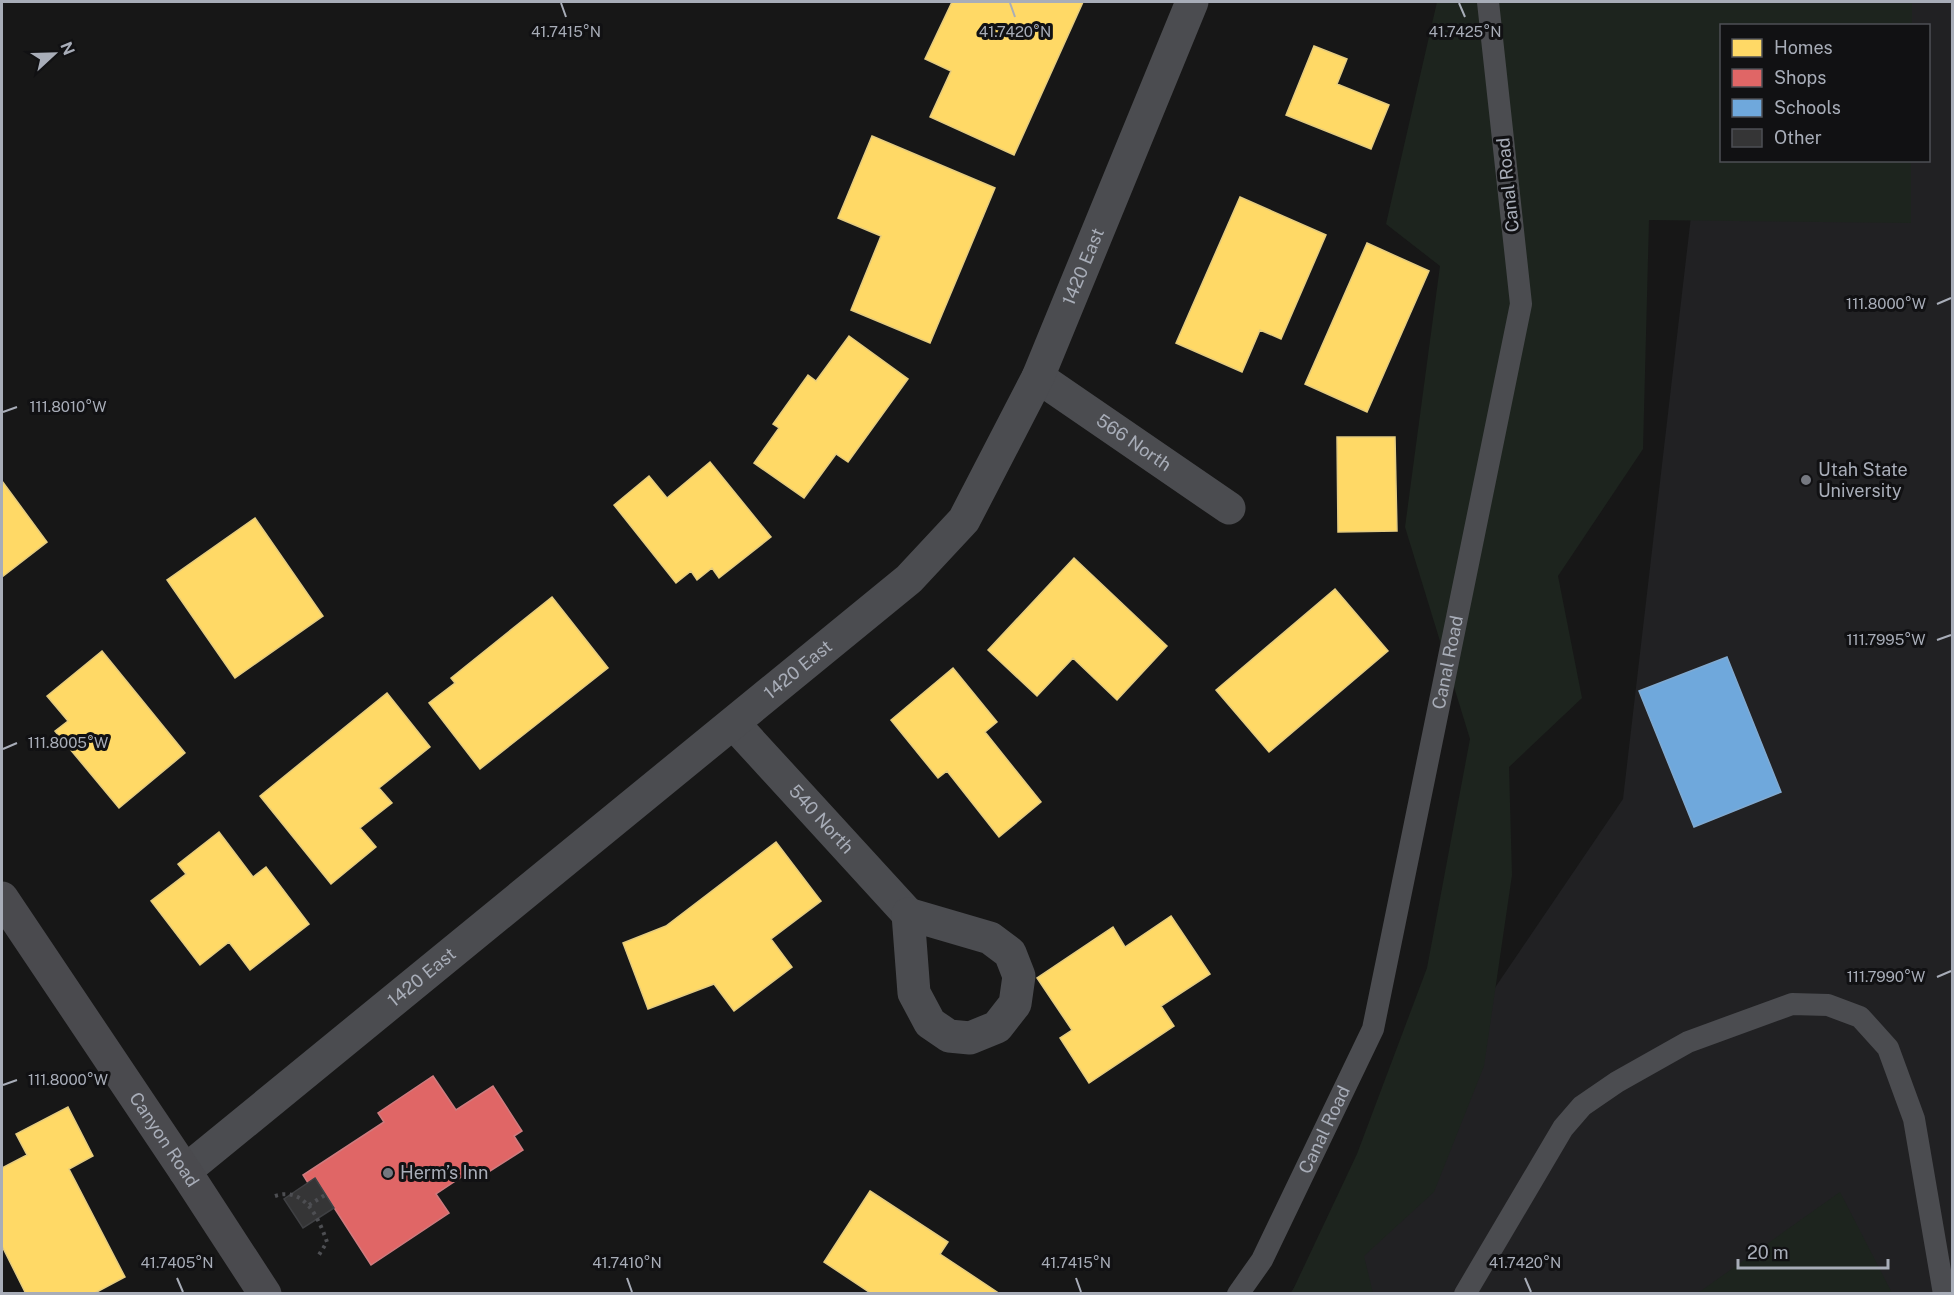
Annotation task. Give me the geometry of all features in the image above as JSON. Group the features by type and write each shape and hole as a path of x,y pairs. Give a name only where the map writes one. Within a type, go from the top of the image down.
{"street":[{"name":"1420 East","path":"185,1171 909,579 964,520 1038,377 1192,2"},
{"name":"566 North","path":"1038,377 1229,508"},
{"name":"540 North","path":"734,724 908,914"},
{"name":"Canyon Road","path":"2,898 265,1293"}],"lane":[{"name":"Canal Road","path":"1238,1293 1262,1260 1373,1029 1521,304 1488,2"},
{"path":"1465,1293 1563,1128 1582,1106 1617,1082 1688,1042 1792,1004 1828,1005 1860,1017 1888,1048 1914,1119 1944,1293"}],"path":[{"path":"275,1196 283,1193 297,1195 309,1205 321,1224 327,1242 317,1258"},
{"path":"309,1205 325,1195"}],"shaded area":[{"path":"1437,2 1912,2 1912,24 1720,24 1720,162 1911,162 1911,223 1649,220 1643,449 1558,576 1582,698 1509,767 1512,875 1484,1066 1434,1192 1364,1256 1373,1293 1291,1294 1357,1154 1427,968 1470,739 1405,527 1440,266 1386,224"},
{"name":"Utah State University","path":"1716,2 1952,2 1952,1293 1290,1294 1349,1203 1623,799"},
{"path":"1840,1192 1892,1293 1698,1293"}],"building: Homes":[{"path":"952,2 1083,2 1014,155 930,117 951,71 925,59"},
{"path":"1314,46 1347,59 1337,84 1389,105 1371,149 1286,115"},
{"path":"872,136 995,188 930,343 851,310 881,236 838,218"},
{"path":"1240,197 1326,235 1281,339 1260,330 1242,372 1176,343"},
{"path":"1367,243 1429,271 1367,412 1305,384"},
{"path":"849,336 908,379 848,462 836,454 804,498 754,463 779,428 773,424 808,375 816,381"},
{"path":"1337,437 1395,437 1397,531 1338,532"},
{"path":"710,462 771,537 719,578 712,568 697,580 691,571 676,583 614,505 649,476 667,498"},
{"path":"2,481 47,542 2,577"},
{"path":"255,518 323,616 235,678 167,580"},
{"path":"1074,558 1167,646 1117,700 1073,658 1037,696 988,650"},
{"path":"1335,589 1388,651 1269,752 1216,690"},
{"path":"552,597 608,668 480,769 429,703 455,683 451,678"},
{"path":"102,651 185,753 119,808 55,731 68,721 47,696"},
{"path":"953,668 997,722 985,732 1041,802 999,837 947,771 938,778 891,720"},
{"path":"387,693 430,747 379,788 392,803 360,828 376,847 331,884 260,796"},
{"path":"219,832 253,877 266,867 309,924 250,970 229,942 200,965 151,901 186,874 178,864"},
{"path":"776,842 821,901 771,939 792,967 734,1011 714,984 648,1009 623,943 666,926"},
{"path":"1171,916 1210,974 1161,1006 1174,1026 1089,1083 1060,1038 1072,1030 1037,978 1113,927 1125,947"},
{"path":"68,1107 93,1156 69,1169 125,1277 93,1294 26,1294 2,1246 2,1168 27,1155 16,1134"},
{"path":"870,1191 948,1242 940,1254 1000,1294 872,1294 824,1262"}],"building: Shops":[{"name":"Herm’s Inn","path":"433,1076 456,1110 493,1086 522,1131 514,1136 523,1150 479,1178 472,1170 436,1194 449,1213 371,1265 315,1178 308,1183 303,1175 384,1122 378,1113"}],"building: Schools":[{"path":"1727,657 1781,792 1694,827 1639,691"}],"building: Other":[{"path":"315,1178 334,1208 303,1228 284,1199"}],"place":[{"name":"Utah State University","path":"1806,480"},
{"name":"Herm’s Inn","path":"388,1173"}]}
